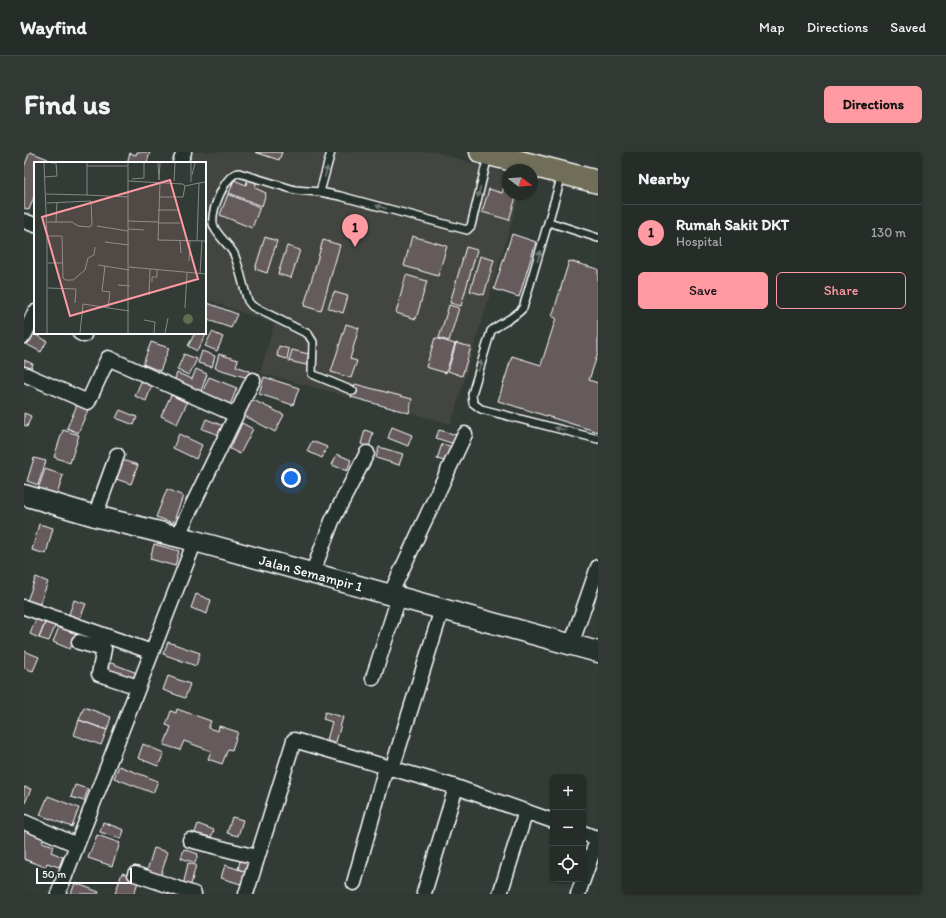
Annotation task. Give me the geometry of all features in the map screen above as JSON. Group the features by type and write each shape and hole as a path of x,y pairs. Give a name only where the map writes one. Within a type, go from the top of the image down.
{"main road":[{"path":"485,153 598,182"}],"street":[{"path":"180,162 184,152"},
{"path":"24,221 34,225"},
{"path":"24,336 34,314"},
{"path":"24,374 88,402 108,358 236,415"},
{"path":"58,894 152,652 186,539 236,415 253,380"},
{"path":"373,678 395,596 465,434"},
{"path":"312,574 332,521 367,453"},
{"path":"95,516 117,455"},
{"name":"Jalan Semampir 1","path":"24,495 95,516 186,539 598,652"},
{"path":"571,645 598,567"},
{"path":"24,607 152,652"},
{"path":"354,883 389,768 442,609"},
{"path":"80,642 104,649 98,674 138,687"},
{"path":"246,894 256,857 294,740 456,787 550,820"},
{"path":"424,893 456,787"},
{"path":"500,894 526,811"},
{"path":"24,822 77,844"},
{"path":"578,894 597,837 586,834"},
{"path":"190,840 256,857"},
{"path":"135,874 194,894"}],"lane":[{"path":"320,192 331,152"},
{"path":"353,391 312,374 313,342 308,334 252,306 248,301 234,253 213,226 212,217 225,182 234,173 239,173 295,190 320,192 467,230 471,226 485,153"},
{"path":"563,173 523,308 514,318 498,325 491,331 472,394 474,403 482,408 598,439"},
{"path":"549,222 598,238"}],"shaded area":[{"path":"190,152 436,152 502,172 502,200 518,200 451,424 260,373 274,324 206,299 206,162 187,162"}],"building":[{"path":"30,152 48,159 47,162 34,162 34,197 29,210 24,208 24,167"},
{"path":"137,152 150,152 147,162 127,162 130,153 136,155"},
{"path":"255,152 282,152 279,160"},
{"path":"248,177 257,180 255,188 266,193 262,206 229,193 234,180 246,185"},
{"path":"489,189 502,193 502,200 515,200 509,220 482,212"},
{"path":"228,194 260,207 252,228 220,215"},
{"path":"512,234 536,242 519,297 494,289"},
{"path":"412,236 447,246 438,276 404,266"},
{"path":"265,237 277,241 267,273 255,269"},
{"path":"323,240 340,245 321,311 304,306"},
{"path":"287,246 300,250 291,278 278,274"},
{"path":"466,247 477,250 461,306 450,303"},
{"path":"480,256 494,260 484,295 470,291"},
{"path":"569,261 598,269 598,353 589,380 598,383 598,432 498,401 512,356 541,365 556,318 552,317"},
{"path":"406,275 427,281 416,319 396,313"},
{"path":"334,292 348,296 343,313 328,308"},
{"path":"206,302 237,314 231,328 206,319"},
{"path":"449,305 459,308 449,341 439,338"},
{"path":"346,324 359,328 350,359 357,361 351,378 331,372"},
{"path":"212,332 223,337 217,351 205,346"},
{"path":"32,333 47,341 41,352 26,344"},
{"path":"207,333 197,351 188,346 194,334"},
{"path":"435,338 455,344 446,373 426,367"},
{"path":"151,342 169,348 160,371 143,364"},
{"path":"456,343 471,347 462,376 448,371"},
{"path":"279,346 289,349 287,359 277,356"},
{"path":"292,350 309,354 306,365 289,361"},
{"path":"202,351 215,356 212,367 198,363"},
{"path":"184,354 197,359 189,375 177,370"},
{"path":"219,354 238,360 236,366 250,371 248,378 215,368"},
{"path":"24,360 33,364 29,374 24,372"},
{"path":"196,369 207,374 201,391 174,381 177,373 192,379"},
{"path":"209,377 237,388 230,405 202,393"},
{"path":"264,377 299,388 293,405 259,394"},
{"path":"142,379 153,383 146,401 135,396"},
{"path":"355,384 412,399 409,413 351,397"},
{"path":"171,395 187,403 177,424 161,416"},
{"path":"251,399 284,415 275,432 243,415"},
{"path":"77,405 88,410 78,433 67,428"},
{"path":"120,410 137,417 134,425 116,418"},
{"path":"24,413 31,416 27,427 24,425"},
{"path":"206,419 226,427 222,436 202,429"},
{"path":"242,423 253,429 240,454 230,449"},
{"path":"392,427 412,435 408,446 388,438"},
{"path":"63,430 79,435 70,463 54,457"},
{"path":"365,430 373,433 369,447 361,444"},
{"path":"439,430 457,435 454,444 436,438"},
{"path":"179,434 202,445 196,459 173,448"},
{"path":"312,441 327,447 322,458 307,451"},
{"path":"442,444 453,447 448,462 437,459"},
{"path":"379,447 403,454 399,465 376,458"},
{"path":"337,454 351,460 347,471 332,465"},
{"path":"34,458 46,461 38,485 27,481"},
{"path":"122,460 138,465 131,484 116,479"},
{"path":"45,469 63,475 57,495 38,489"},
{"path":"167,489 183,496 173,523 156,517"},
{"path":"39,524 53,528 46,554 32,550"},
{"path":"154,544 179,551 175,566 150,559"},
{"path":"36,577 48,582 37,611 25,606"},
{"path":"196,594 211,600 207,614 191,608"},
{"path":"74,600 86,604 79,621 68,617"},
{"path":"38,614 47,618 39,638 30,634"},
{"path":"47,618 57,622 49,641 39,638"},
{"path":"61,622 78,629 70,649 53,642"},
{"path":"168,642 200,653 196,666 163,654"},
{"path":"24,651 39,657 33,671 24,668"},
{"path":"106,661 137,673 133,684 104,668"},
{"path":"168,676 190,684 185,698 163,690"},
{"path":"84,707 111,717 107,730 79,720"},
{"path":"177,709 211,721 208,728 218,731 219,726 238,732 232,750 228,749 222,764 208,759 211,751 184,741 180,750 164,745 171,727 166,725 171,711 176,713"},
{"path":"325,712 343,717 336,742 327,740 332,722 323,719"},
{"path":"79,720 107,730 101,745 74,735"},
{"path":"143,744 164,753 158,766 138,758"},
{"path":"119,766 158,781 153,793 114,778"},
{"path":"75,785 88,789 84,801 71,797"},
{"path":"24,787 31,789 24,805"},
{"path":"48,796 79,808 72,827 40,815"},
{"path":"232,817 243,820 238,836 227,833"},
{"path":"103,822 124,830 121,839 100,832"},
{"path":"198,824 214,830 208,844 193,838"},
{"path":"24,828 45,836 42,842 54,846 51,852 63,857 59,867 47,863 45,867 24,859"},
{"path":"97,835 120,843 112,866 88,858"},
{"path":"154,848 168,852 159,881 145,877"},
{"path":"184,849 198,854 195,863 181,858"},
{"path":"242,854 252,857 247,872 238,869"},
{"path":"188,863 196,865 190,888 183,886"},
{"path":"225,865 247,872 244,885 221,878"},
{"path":"122,873 139,879 134,894 115,894"},
{"path":"75,883 99,892 98,894 71,894"}],"place":[{"name":"Rumah Sakit DKT","path":"355,247"}]}
